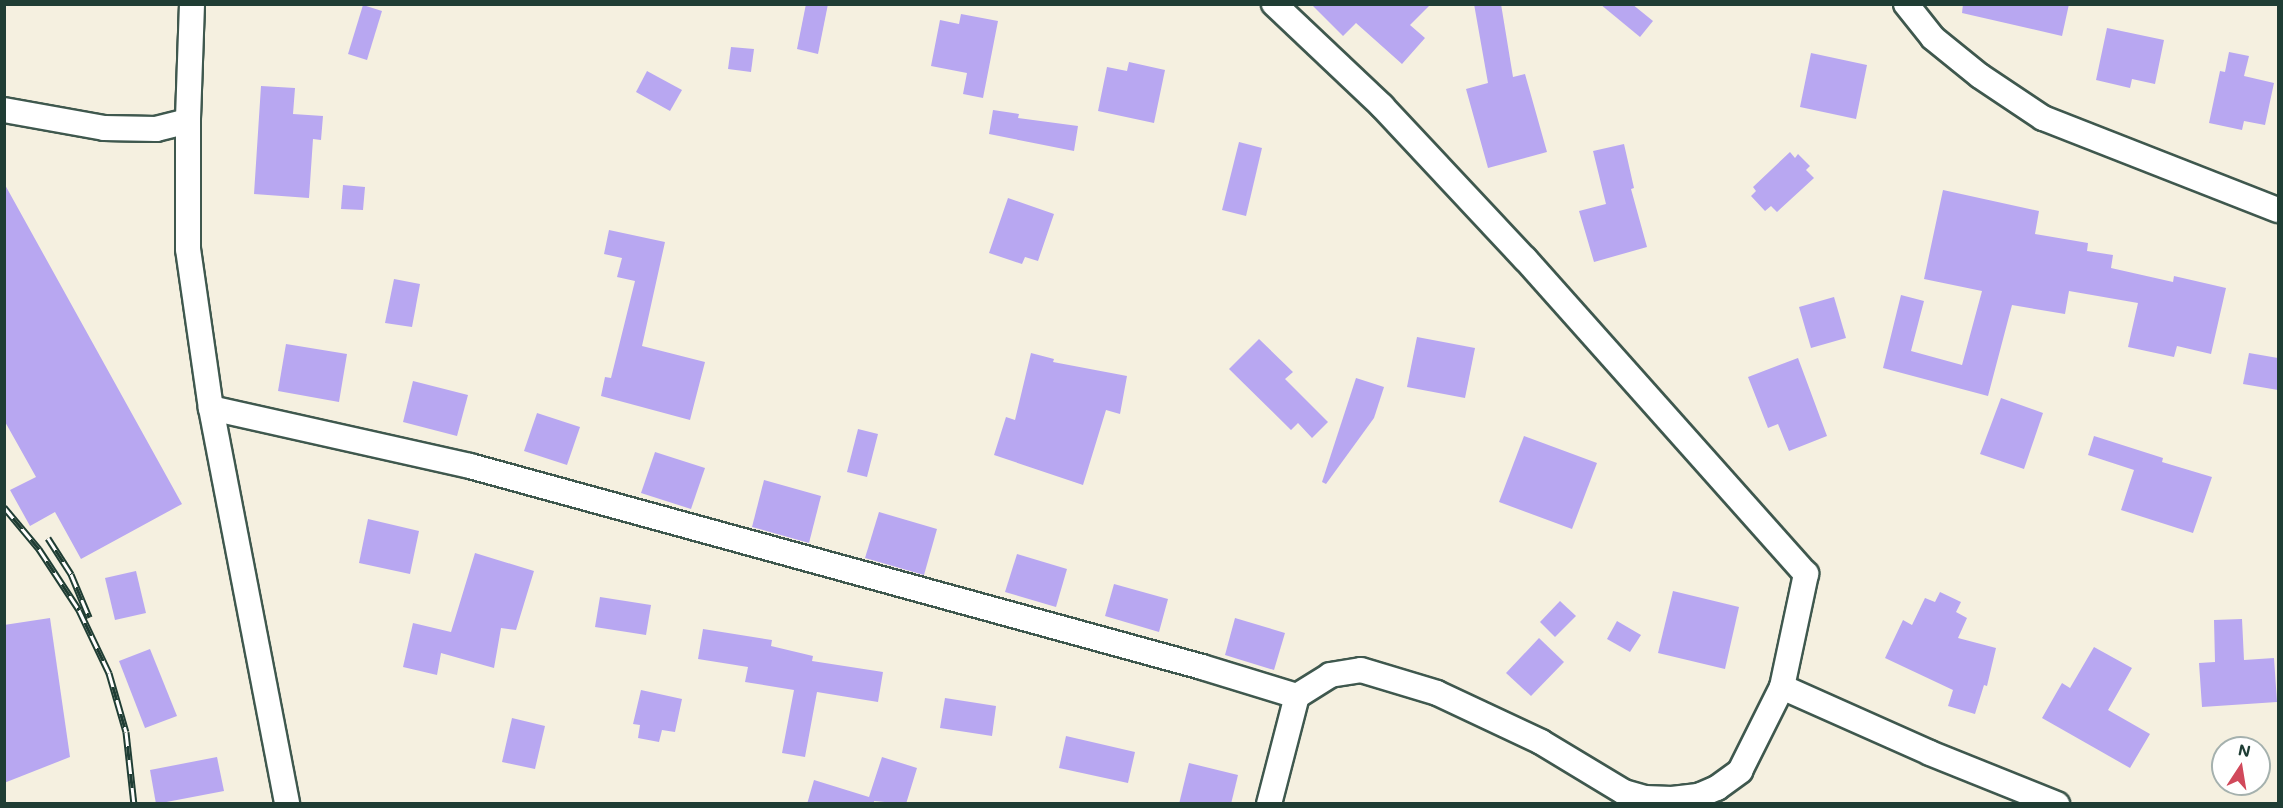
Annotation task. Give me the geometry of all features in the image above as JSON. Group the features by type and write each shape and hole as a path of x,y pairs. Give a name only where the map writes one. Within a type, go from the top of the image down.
{"street":[{"path":"192,4 188,121 188,249 211,408 287,804"},
{"path":"1269,804 1297,696 1330,675 1361,670 1437,693 1541,742 1624,792 1645,798 1672,799 1698,796 1717,789 1740,771 1782,687 1806,574 1526,259 1382,106 1274,4"},
{"path":"1906,4 1941,44 1980,76 2043,118 2278,210"},
{"path":"4,110 104,128 156,129 188,121"},
{"path":"211,408 470,466 1202,667 1297,696"},
{"path":"1782,687 1930,753 2056,804"}],"building":[{"path":"806,4 828,4 818,54 797,49"},
{"path":"1311,4 1431,4 1410,25 1425,38 1402,64 1356,23 1343,36"},
{"path":"1474,4 1501,4 1513,77 1525,74 1547,152 1488,168 1466,89 1488,83"},
{"path":"1600,4 1632,4 1653,21 1640,37"},
{"path":"1963,4 2069,4 2062,36 1962,13"},
{"path":"363,5 382,11 367,60 348,54"},
{"path":"961,14 998,21 983,98 963,94 967,73 931,66 940,20 959,24"},
{"path":"2107,28 2164,40 2155,84 2132,79 2130,88 2096,80"},
{"path":"731,47 754,49 751,72 728,69"},
{"path":"2229,52 2249,56 2244,76 2274,83 2265,125 2244,121 2242,130 2209,123 2220,71 2225,72"},
{"path":"1811,53 1867,65 1856,119 1800,107"},
{"path":"1129,62 1165,70 1154,123 1098,111 1107,67 1127,71"},
{"path":"647,71 682,90 670,111 636,92"},
{"path":"261,86 295,88 293,114 323,116 321,140 313,139 309,198 254,194"},
{"path":"993,110 1019,114 1018,118 1078,126 1074,151 989,134"},
{"path":"1239,142 1262,148 1246,216 1222,210"},
{"path":"1624,144 1634,188 1631,189 1647,247 1594,262 1579,211 1606,204 1593,151"},
{"path":"1790,152 1795,158 1798,154 1810,166 1806,170 1814,178 1777,212 1771,206 1765,211 1751,196 1756,191 1753,187"},
{"path":"4,183 182,504 81,559 55,512 30,526 10,490 36,477 4,420"},
{"path":"343,185 365,187 363,210 341,209"},
{"path":"1943,190 2039,211 2035,234 2088,243 2087,251 2113,255 2111,268 2173,282 2174,276 2226,288 2211,354 2177,346 2174,357 2128,347 2138,303 2069,291 2065,314 2012,305 1988,396 1883,368 1901,295 1924,301 1911,351 1962,365 1982,291 1924,279"},
{"path":"1008,198 1054,214 1038,261 1025,257 1022,264 989,253"},
{"path":"609,230 665,242 642,346 705,362 690,420 601,396 605,377 611,378 635,281 617,277 622,258 604,254"},
{"path":"394,279 420,284 412,327 385,323"},
{"path":"1834,297 1846,338 1811,348 1799,307"},
{"path":"1417,337 1475,348 1465,398 1407,387"},
{"path":"1259,339 1293,372 1285,379 1328,422 1312,438 1298,423 1291,430 1229,369"},
{"path":"286,344 347,354 339,402 278,391"},
{"path":"1031,353 1054,359 1053,362 1127,376 1120,414 1106,410 1083,485 994,455 1006,417 1015,420"},
{"path":"2249,353 2278,358 2278,390 2243,384"},
{"path":"1798,358 1827,436 1789,451 1778,424 1768,428 1748,377"},
{"path":"1356,378 1384,387 1374,418 1326,484 1322,482"},
{"path":"413,381 468,395 457,436 403,422"},
{"path":"2001,398 2043,413 2024,469 1980,454"},
{"path":"537,413 580,427 567,465 524,451"},
{"path":"858,429 878,434 867,477 847,472"},
{"path":"1524,436 1597,463 1572,529 1499,502"},
{"path":"2094,436 2163,458 2162,462 2212,477 2193,533 2121,510 2134,470 2088,455"},
{"path":"655,452 705,468 691,509 641,493"},
{"path":"764,480 821,496 809,543 752,527"},
{"path":"879,512 937,529 924,575 865,558"},
{"path":"368,519 419,531 410,574 359,563"},
{"path":"475,553 534,571 516,630 501,628 494,668 441,653 437,675 403,667 413,623 451,632"},
{"path":"1017,554 1067,569 1056,607 1005,592"},
{"path":"136,571 146,613 115,620 105,578"},
{"path":"1114,584 1168,599 1159,632 1105,616"},
{"path":"1673,591 1739,607 1725,669 1658,653"},
{"path":"1940,592 1961,602 1956,612 1967,618 1958,638 1996,648 1987,686 1984,685 1975,714 1948,706 1953,690 1885,658 1903,620 1912,625 1925,598 1935,602"},
{"path":"600,597 651,605 646,635 595,627"},
{"path":"1560,601 1576,616 1555,637 1540,622"},
{"path":"50,618 70,757 4,783 4,625"},
{"path":"1235,618 1285,633 1274,670 1225,655"},
{"path":"2242,619 2244,660 2274,658 2277,702 2202,707 2199,663 2215,662 2214,620"},
{"path":"1617,621 1641,635 1630,652 1607,639"},
{"path":"703,629 772,640 771,646 813,656 812,661 883,672 878,702 817,692 805,757 782,753 794,690 745,682 748,667 698,659"},
{"path":"1539,638 1564,662 1531,696 1506,673"},
{"path":"2094,647 2132,668 2108,710 2150,734 2130,768 2042,718 2062,683 2070,688"},
{"path":"150,649 177,716 145,728 119,661"},
{"path":"641,690 682,699 675,732 662,730 659,742 638,738 640,725 633,724"},
{"path":"945,698 996,706 992,736 940,728"},
{"path":"512,718 545,726 535,769 502,762"},
{"path":"1066,736 1135,752 1128,783 1059,768"},
{"path":"217,757 224,791 156,804 150,770"},
{"path":"882,757 917,768 906,804 874,801 874,804 807,804 814,780 869,797"},
{"path":"1189,763 1238,775 1231,804 1179,804"}],"railway":[{"path":"4,507 39,549 79,610 109,673 126,732 134,804"},
{"path":"48,538 71,574 89,617"}]}
